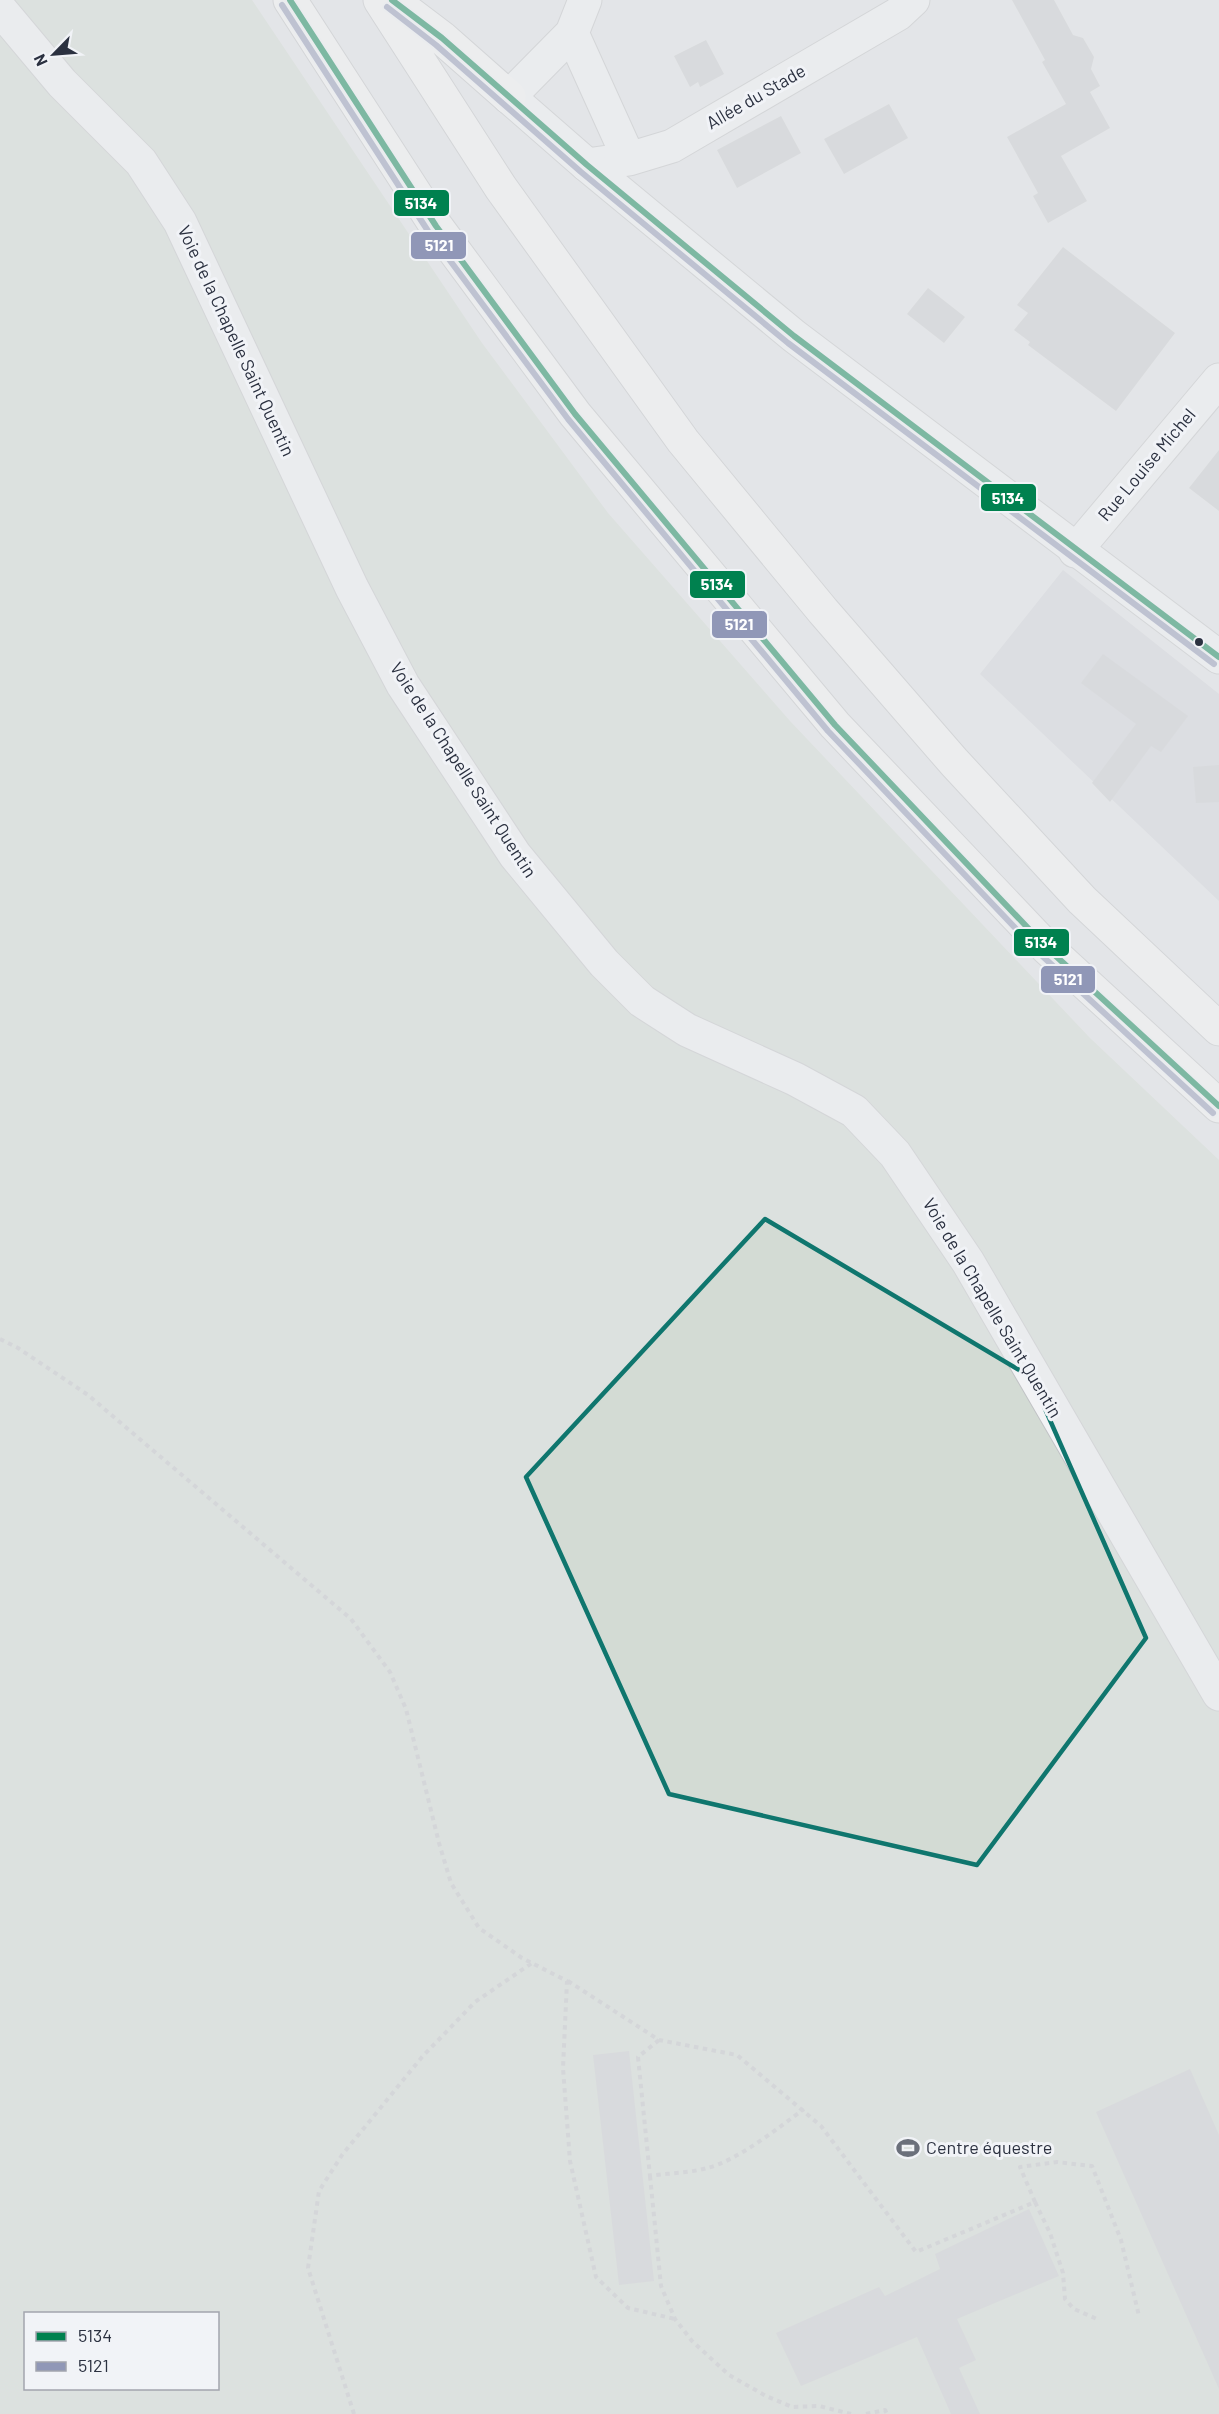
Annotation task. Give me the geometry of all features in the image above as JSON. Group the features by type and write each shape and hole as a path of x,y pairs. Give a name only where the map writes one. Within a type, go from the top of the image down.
{"main road":[{"path":"290,0 436,226 576,414 835,725 1046,947 1219,1106"},
{"path":"380,0 501,188 683,441 816,603 954,762 1082,900 1219,1029"},
{"path":"392,0 442,38 509,97"},
{"path":"1187,999 1219,1020"}],"street":[{"path":"585,0 573,33 509,97 587,165 794,336 1075,551 1219,657"},
{"name":"Allée du Stade","path":"587,165 629,159 672,146 898,14 913,0"},
{"name":"Voie de la Chapelle Saint Quentin","path":"0,9 62,83 141,162 180,222 352,588 398,675 515,855 604,963 642,1001 687,1030 795,1079 854,1111 895,1154 968,1262 1219,1694"},
{"path":"573,33 629,159"},
{"name":"Rue Louise Michel","path":"1075,551 1219,380"}],"path":[{"path":"0,1339 18,1348 88,1395 351,1618 390,1672 406,1709 439,1844 451,1883 479,1928 659,2040 737,2055 804,2109 821,2126 916,2252 1035,2202"},
{"path":"354,2414 308,2268 319,2191 348,2147 422,2057 475,2002 532,1963"},
{"path":"567,1981 563,2068 570,2162 596,2277 628,2308 675,2319"},
{"path":"659,2040 638,2057 661,2286 675,2319 692,2341 729,2375 765,2396 792,2407 819,2406 850,2414"},
{"path":"650,2176 708,2168 754,2143 804,2109"},
{"path":"1097,2319 1074,2309 1065,2299 1063,2274 1050,2233 1020,2167 1057,2162 1092,2166 1121,2240 1139,2316"},
{"path":"866,2414 885,2410 887,2414"}],"highlighted area":[{"path":"765,1219 1031,1377 1146,1638 977,1865 669,1794 526,1477"}],"shaded area":[{"path":"0,0 252,0 482,343 608,513 790,721 1090,1038 1219,1160 1219,2414 0,2414"},
{"path":"1063,570 1219,694 1219,901 980,674"}],"building":[{"path":"1012,0 1054,0 1073,35 1083,38 1094,57 1091,69 1100,86 1090,92 1110,128 1061,156 1087,201 1048,223 1033,196 1038,193 1007,137 1066,104 1042,62 1045,60"},
{"path":"706,40 724,74 700,87 698,82 690,87 674,56"},
{"path":"889,104 908,138 844,174 824,139"},
{"path":"781,116 801,153 737,188 717,150"},
{"path":"1063,247 1175,333 1116,411 1028,345 1030,342 1014,330 1028,313 1017,305"},
{"path":"928,288 965,317 944,343 907,314"},
{"path":"1219,450 1219,511 1189,488"},
{"path":"1103,654 1188,716 1161,752 1151,746 1110,802 1092,783 1136,724 1081,683"},
{"path":"1219,765 1219,802 1196,803 1193,767"},
{"path":"629,2051 654,2281 619,2285 593,2055"},
{"path":"1190,2069 1219,2135 1219,2389 1096,2112"},
{"path":"1029,2209 1059,2276 957,2319 976,2360 959,2368 980,2414 951,2414 917,2337 801,2386 776,2333 879,2287 885,2296 940,2269 935,2254"}],"transit line":[{"name":"5134","path":"290,0 436,226 575,414 835,725 1046,947 1219,1106"},
{"name":"5134","path":"392,0 442,38 587,165 794,336 1219,657"},
{"name":"5121","path":"282,5 428,231 568,419 828,731 1039,953 1213,1113"},
{"name":"5121","path":"387,7 436,45 581,172 788,343 1214,664"}],"place":[{"name":"Centre équestre","path":"908,2148"}]}
